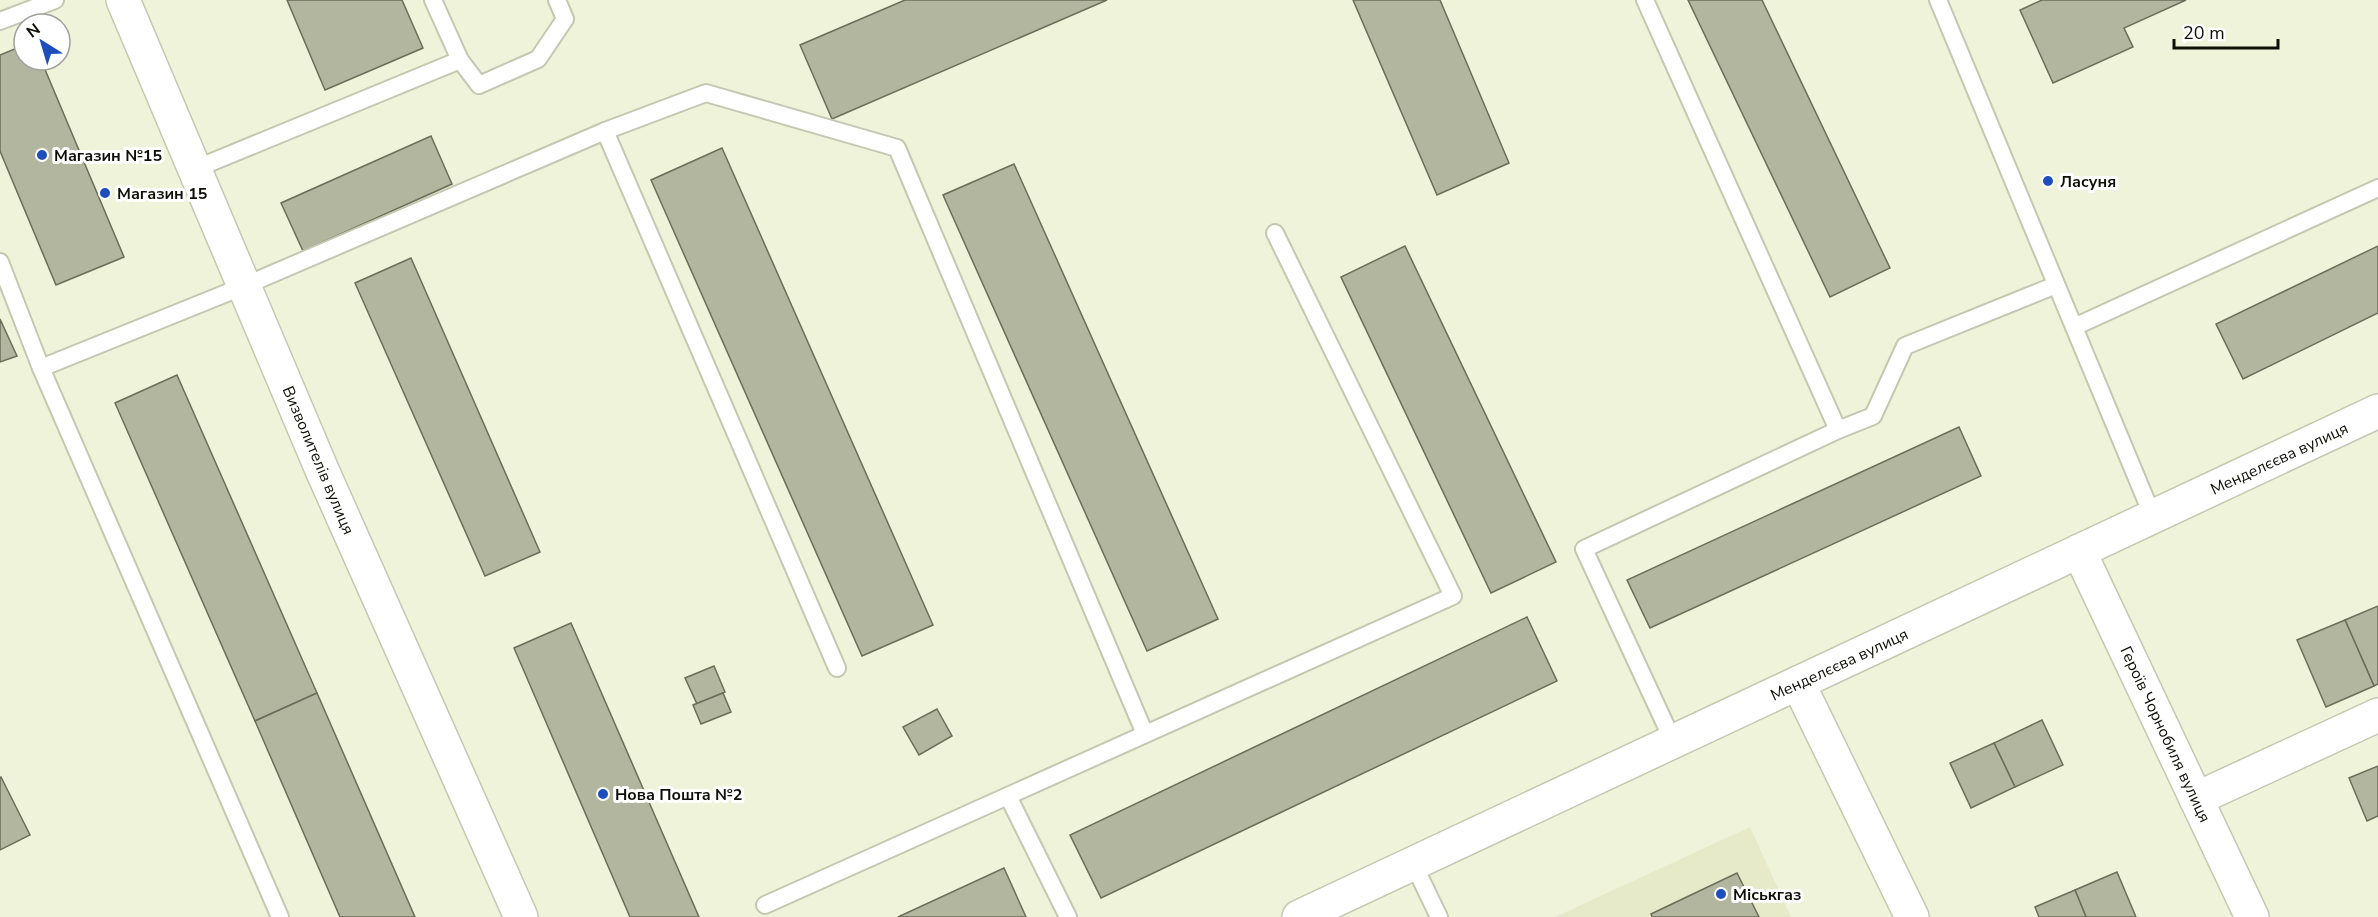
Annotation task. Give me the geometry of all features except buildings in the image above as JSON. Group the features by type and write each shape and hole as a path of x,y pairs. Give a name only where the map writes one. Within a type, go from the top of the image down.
{"street":[{"name":"Визволителів вулиця","path":"123,0 322,470 521,917"},
{"name":"Менделєєва вулиця","path":"1299,917 2378,411"},
{"name":"Героїв Чорнобиля вулиця","path":"2079,551 2252,917"},
{"path":"1798,683 1912,917"},
{"path":"2196,799 2378,716"}],"lane":[{"path":"0,21 55,0"},
{"path":"433,0 460,60 479,85 538,59 565,19 556,0"},
{"path":"1645,0 1838,430"},
{"path":"1938,0 2153,517"},
{"path":"195,169 460,60"},
{"path":"41,368 244,286 605,131 706,93 897,148 1145,734"},
{"path":"605,131 837,668"},
{"path":"2074,327 2378,188"},
{"path":"765,905 1453,596 1275,233"},
{"path":"0,262 41,368 280,917"},
{"path":"1673,741 1584,549 1838,430 1874,416 1905,346 2056,285"},
{"path":"1008,796 1068,917"},
{"path":"1413,863 1439,917"}],"shaded area":[{"path":"1750,827 1791,917 1555,917"}],"place":[{"name":"Магазин №15","path":"42,155"},
{"name":"Ласуня","path":"2048,181"},
{"name":"Магазин 15","path":"105,193"},
{"name":"Нова Пошта №2","path":"603,794"},
{"name":"Міськгаз","path":"1721,894"}]}
